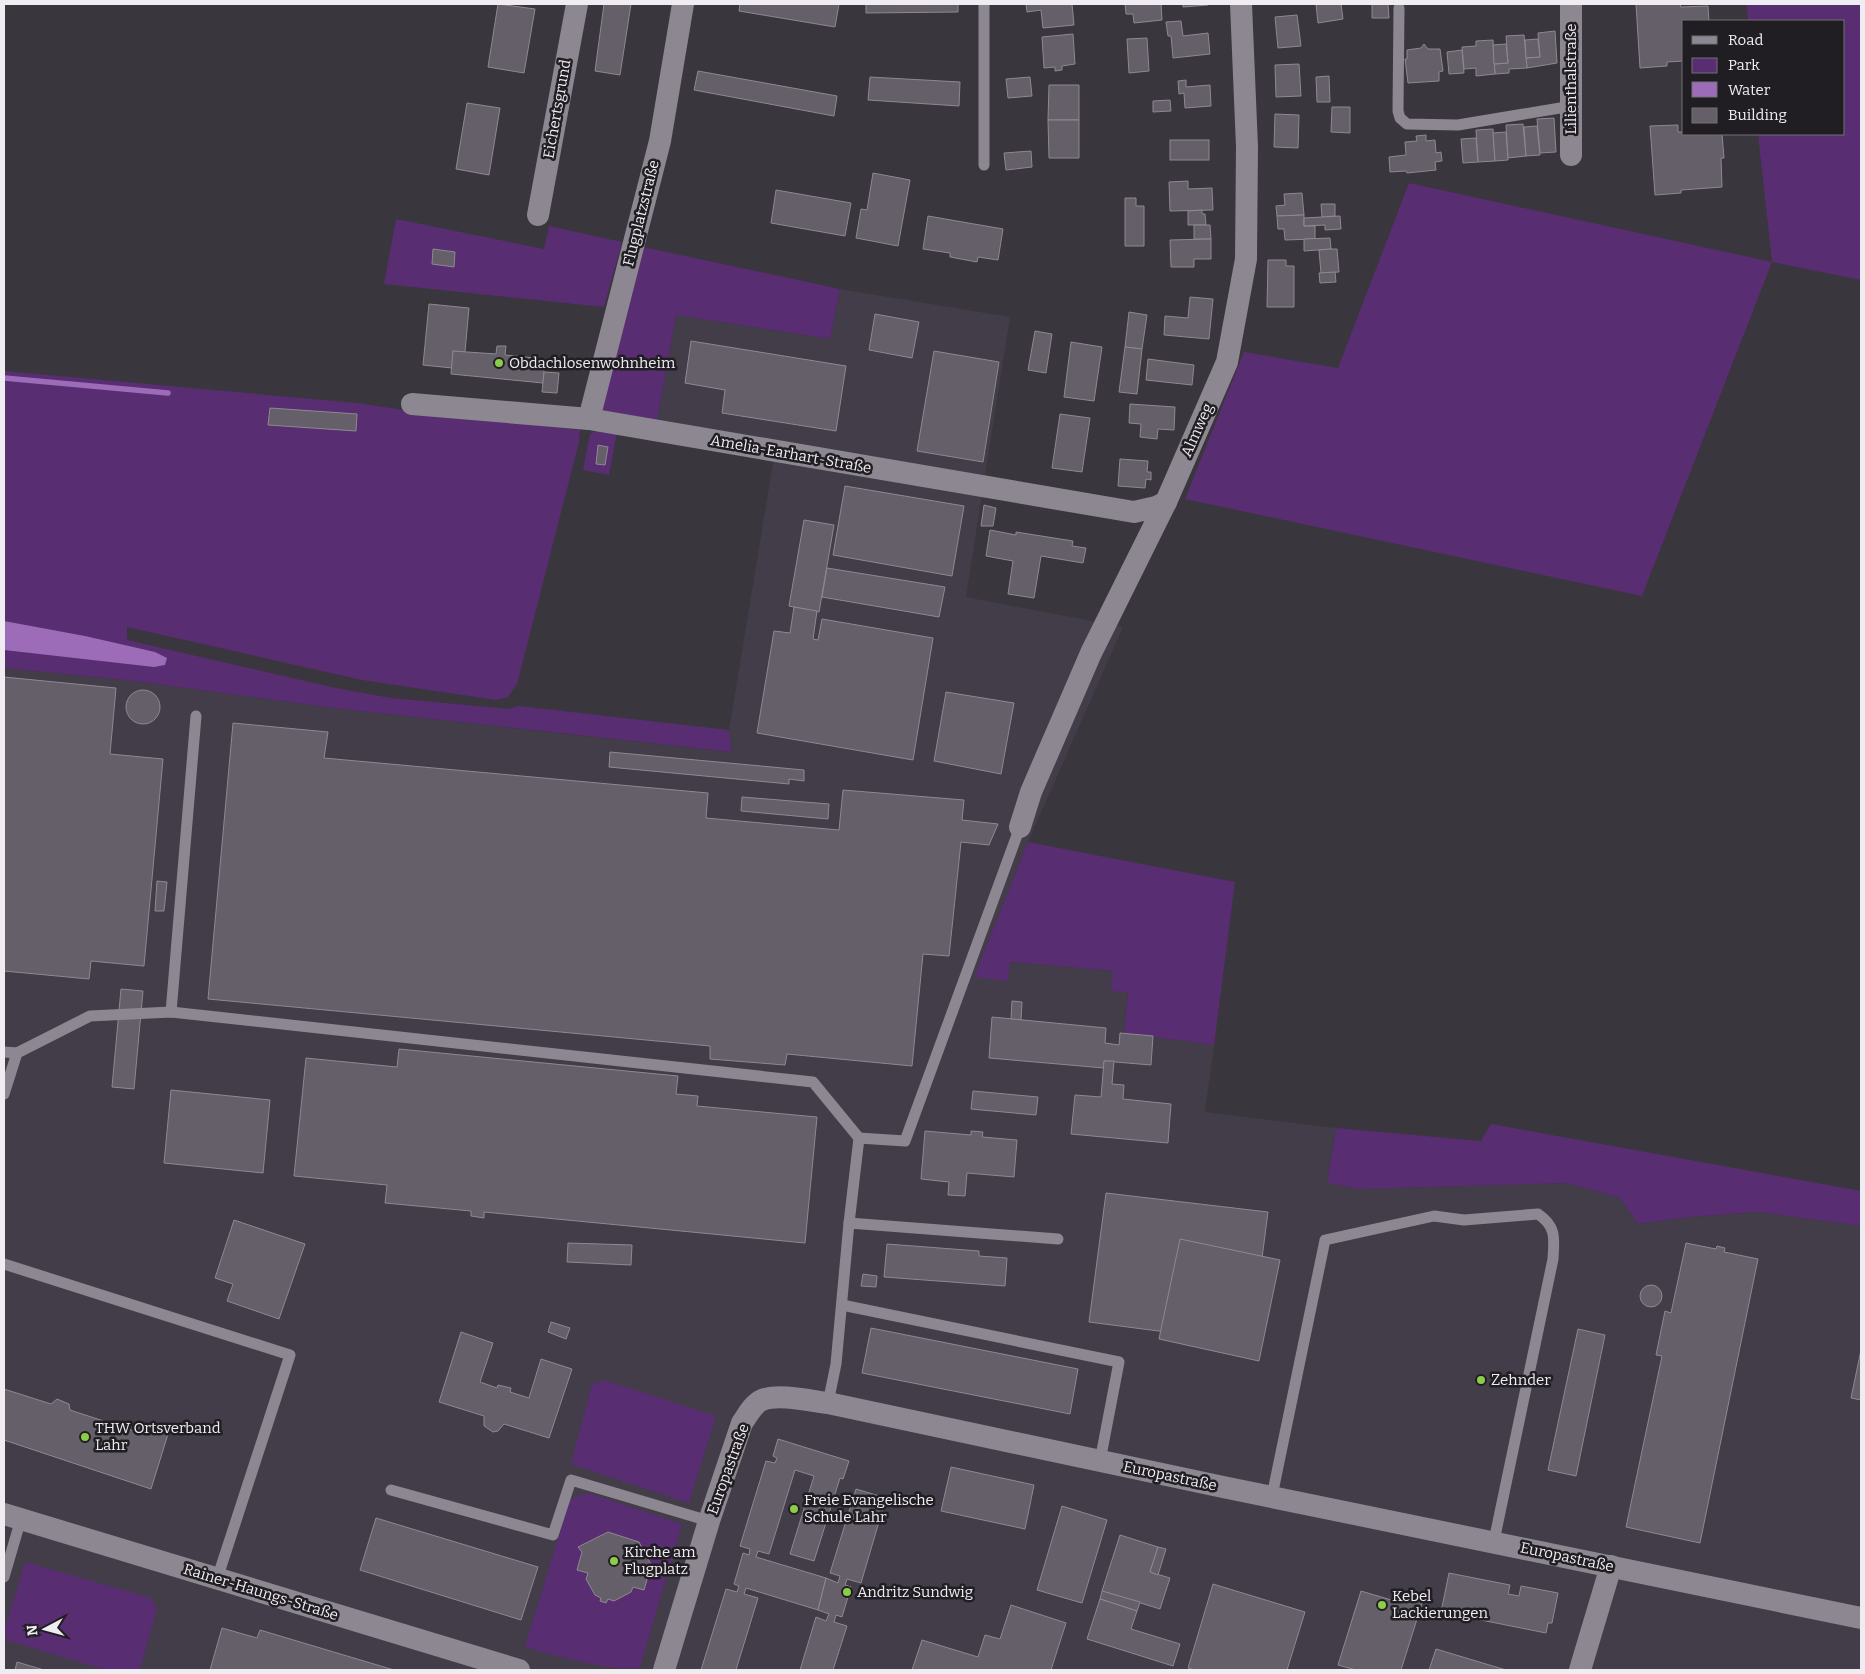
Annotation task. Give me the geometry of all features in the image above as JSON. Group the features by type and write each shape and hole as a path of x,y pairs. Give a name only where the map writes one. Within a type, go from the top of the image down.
{"street":[{"name":"Eichertsgrund","path":"538,215 577,4"},
{"name":"Flugplatzstraße","path":"590,419 660,141 683,4"},
{"name":"Almweg","path":"1020,827 1031,792 1090,653 1166,502 1227,362 1246,259 1247,147 1241,4"},
{"name":"Lilienthalstraße","path":"1571,4 1571,155"},
{"name":"Amelia-Earhart-Straße","path":"412,404 590,419 1134,512 1156,507 1166,502"},
{"name":"Europastraße","path":"664,1670 709,1521 742,1424 750,1411 761,1400 773,1397 828,1403 1861,1618"},
{"name":"Rainer-Haungs-Straße","path":"12,1517 519,1670"},
{"path":"1580,1670 1611,1566"}],"lane":[{"path":"984,4 984,165"},
{"path":"1398,8 1398,111 1400,118 1406,124 1458,125 1572,106"},
{"path":"171,1012 196,716"},
{"path":"859,1138 905,1141 1020,827"},
{"path":"4,1052 17,1053 90,1016 171,1012 813,1082 859,1138 836,1364 828,1403"},
{"path":"4,1094 17,1053"},
{"path":"1272,1496 1325,1240 1434,1216 1464,1220 1538,1214 1548,1221 1554,1234 1553,1259 1494,1541"},
{"path":"850,1223 1058,1239"},
{"path":"4,1264 290,1355 216,1579"},
{"path":"842,1305 1119,1362 1100,1461"},
{"path":"391,1490 552,1535 571,1480 709,1521"},
{"path":"4,1577 12,1517"}],"shaded area":[{"path":"840,289 1010,317 966,597 1123,627 1028,842 974,977 1010,962 1113,971 1128,992 1124,1033 1214,1045 1205,1112 1336,1128 1327,1183 1359,1189 1567,1183 1620,1198 1638,1224 1690,1217 1758,1212 1861,1226 1861,1670 4,1670 4,668 126,680 333,708 730,752 729,730 774,457 657,421 676,315 830,339"}],"green space":[{"path":"1747,4 1861,4 1861,280 1772,262 1758,135 1845,135 1845,20 1748,20"},
{"path":"1409,183 1772,262 1642,596 1185,499 1244,352 1338,368"},
{"path":"396,219 544,249 549,226 622,242 604,307 384,284"},
{"path":"643,247 840,289 830,339 676,315 657,421 599,411"},
{"path":"4,371 357,403 417,412 580,430 579,442 517,684 508,697 496,700 362,680 127,627 127,640 336,688 391,698 509,709 519,706 729,730 731,752 333,708 126,680 4,668"},
{"path":"598,430 617,432 609,475 583,470 590,434"},
{"path":"1028,842 1235,882 1214,1045 1124,1033 1128,992 1111,991 1113,971 1010,962 1008,981 974,977"},
{"path":"1491,1124 1861,1191 1861,1226 1758,1212 1690,1217 1638,1224 1620,1198 1567,1183 1359,1189 1327,1183 1336,1128 1481,1141"},
{"path":"604,1380 716,1416 689,1503 571,1464 592,1384"},
{"path":"588,1493 682,1524 640,1667 617,1668 601,1666 525,1647 570,1499"},
{"path":"25,1562 151,1598 157,1608 140,1670 106,1670 6,1640 5,1629"}],"water":[{"path":"4,621 85,636 155,652 167,658 165,665 154,667 4,650"}],"building":[{"path":"498,4 535,9 524,73 488,67"},
{"path":"604,4 631,4 620,75 595,71"},
{"path":"740,4 839,4 835,27 739,11"},
{"path":"866,4 958,4 958,12 866,13"},
{"path":"1026,4 1072,4 1074,25 1043,28 1041,10 1027,12"},
{"path":"1125,4 1161,4 1162,20 1134,23 1133,14 1126,14"},
{"path":"1183,4 1208,4 1208,5 1183,7"},
{"path":"1316,4 1341,4 1343,19 1318,23"},
{"path":"1372,4 1388,4 1389,18 1372,18"},
{"path":"1636,4 1680,4 1681,7 1708,6 1709,20 1682,20 1682,61 1667,62 1667,66 1640,68"},
{"path":"1297,15 1301,46 1278,48 1275,17"},
{"path":"1181,21 1183,36 1208,33 1210,54 1173,58 1171,36 1168,36 1166,22"},
{"path":"1555,31 1557,63 1527,68 1526,58 1540,57 1538,33"},
{"path":"1073,34 1075,64 1062,66 1062,70 1055,71 1055,67 1044,68 1042,37"},
{"path":"1524,35 1527,68 1509,69 1509,73 1495,74 1494,64 1508,63 1506,36"},
{"path":"1147,38 1149,71 1129,73 1127,39"},
{"path":"1538,39 1540,57 1526,58 1525,40"},
{"path":"1493,40 1495,74 1476,76 1476,68 1464,69 1462,47 1476,46 1476,41"},
{"path":"1424,44 1428,49 1440,49 1443,71 1439,72 1439,81 1408,83 1405,59 1407,59 1407,50 1421,48"},
{"path":"1506,44 1508,63 1494,64 1493,45"},
{"path":"1462,50 1464,73 1449,74 1447,52"},
{"path":"1299,64 1301,96 1276,97 1275,65"},
{"path":"698,71 837,96 834,116 694,90"},
{"path":"1329,76 1330,102 1317,102 1316,77"},
{"path":"870,77 960,82 959,106 868,100"},
{"path":"1030,77 1032,96 1008,98 1006,79"},
{"path":"1186,80 1186,87 1210,85 1211,106 1185,108 1184,93 1179,94 1178,81"},
{"path":"1049,85 1079,85 1079,120 1048,120"},
{"path":"1170,100 1171,111 1153,112 1153,101"},
{"path":"467,103 500,108 489,175 456,169"},
{"path":"1332,107 1350,107 1350,133 1331,132"},
{"path":"1275,114 1299,115 1298,148 1274,147"},
{"path":"1554,118 1556,152 1540,153 1537,119"},
{"path":"1048,120 1079,120 1079,158 1049,158"},
{"path":"1523,124 1526,156 1508,158 1506,125"},
{"path":"1678,125 1678,132 1682,132 1682,135 1722,135 1724,158 1721,158 1722,187 1681,190 1681,193 1655,195 1650,126"},
{"path":"1537,126 1540,155 1526,156 1524,127"},
{"path":"1493,129 1495,161 1478,162 1476,130"},
{"path":"1506,132 1508,160 1495,161 1493,133"},
{"path":"1426,135 1426,141 1435,140 1436,153 1441,152 1442,161 1435,162 1436,170 1407,173 1406,171 1390,172 1389,157 1406,155 1405,142 1417,141 1416,136"},
{"path":"1476,138 1478,162 1463,163 1461,139"},
{"path":"1170,140 1209,140 1209,160 1170,160"},
{"path":"1031,151 1032,167 1006,170 1004,153"},
{"path":"873,173 910,180 898,246 856,238 861,209 867,210"},
{"path":"1188,181 1188,189 1212,188 1213,210 1170,211 1169,182"},
{"path":"776,190 851,203 845,236 771,223"},
{"path":"1302,193 1304,215 1277,216 1276,206 1285,205 1284,194"},
{"path":"1125,198 1136,198 1136,206 1144,206 1144,246 1125,246"},
{"path":"1321,204 1335,204 1335,216 1322,217"},
{"path":"1202,210 1202,214 1205,214 1206,225 1188,225 1188,211"},
{"path":"1304,215 1304,226 1315,226 1315,239 1285,240 1284,229 1278,229 1277,216"},
{"path":"928,216 1003,229 998,260 978,257 977,262 950,257 950,253 923,249"},
{"path":"1340,216 1341,229 1325,230 1325,225 1304,226 1304,218"},
{"path":"1194,225 1210,225 1211,239 1194,239"},
{"path":"1330,238 1331,249 1304,251 1304,239"},
{"path":"1211,239 1211,259 1194,259 1194,267 1171,267 1170,240"},
{"path":"433,249 455,252 454,267 432,264"},
{"path":"1337,249 1339,272 1321,273 1319,250"},
{"path":"1268,260 1286,260 1286,266 1294,266 1294,307 1267,307"},
{"path":"1335,272 1336,282 1320,283 1319,273"},
{"path":"1190,297 1213,299 1209,339 1164,335 1165,316 1188,318"},
{"path":"429,304 469,308 465,352 453,351 452,368 423,365"},
{"path":"1129,312 1147,315 1142,349 1125,347"},
{"path":"875,314 919,322 912,358 869,350"},
{"path":"1035,331 1052,334 1046,373 1028,370"},
{"path":"691,341 846,366 836,431 722,413 725,390 685,383"},
{"path":"1071,342 1102,347 1094,401 1064,397"},
{"name":"Obdachlosenwohnheim","path":"497,346 506,346 505,355 545,359 543,383 451,374 453,351 496,354"},
{"path":"1125,347 1142,349 1137,394 1119,392"},
{"path":"934,351 999,362 983,462 917,451"},
{"path":"1148,359 1194,365 1192,385 1146,380"},
{"path":"544,372 559,373 557,393 542,392"},
{"path":"1130,404 1175,407 1174,430 1158,429 1157,439 1140,437 1141,424 1129,423"},
{"path":"270,408 357,414 356,431 268,425"},
{"path":"1060,414 1090,418 1082,472 1052,468"},
{"path":"598,445 608,447 605,465 596,464"},
{"path":"1120,459 1148,461 1147,472 1151,472 1151,480 1146,479 1145,488 1118,486"},
{"path":"845,486 964,506 952,576 833,555"},
{"path":"984,505 996,508 993,526 981,526"},
{"path":"804,520 834,525 819,612 789,606"},
{"path":"990,530 1016,535 1016,532 1073,541 1072,546 1086,548 1083,563 1041,556 1034,598 1008,594 1013,561 986,556"},
{"path":"827,568 945,587 939,617 822,597"},
{"path":"794,607 817,611 813,639 818,640 822,619 933,638 913,760 757,733 774,631 790,633"},
{"path":"4,677 116,688 110,754 163,759 144,966 91,961 89,979 4,971"},
{"path":"143,690 150,691 155,695 159,700 159,714 155,719 150,723 143,724 136,723 131,719 127,714 126,707 127,700 131,695 136,691"},
{"path":"946,692 1014,703 1001,774 934,761"},
{"path":"233,723 328,732 324,758 708,793 706,818 839,830 843,790 964,800 962,820 998,824 989,845 961,842 949,956 923,954 912,1066 787,1054 785,1065 710,1059 710,1046 208,999"},
{"path":"610,752 804,770 804,781 789,779 789,784 609,767"},
{"path":"742,797 829,804 828,819 741,811"},
{"path":"157,881 167,882 164,911 155,911"},
{"path":"121,989 143,991 134,1089 112,1087"},
{"path":"1012,1001 1022,1002 1021,1020 1011,1019"},
{"path":"992,1017 1106,1028 1105,1043 1119,1045 1120,1033 1153,1036 1151,1065 1104,1061 1104,1068 989,1058"},
{"path":"399,1049 678,1076 676,1094 698,1096 697,1106 817,1117 805,1243 484,1212 484,1218 471,1216 471,1211 385,1203 387,1185 294,1176 306,1058 397,1067"},
{"path":"1104,1061 1114,1061 1112,1084 1124,1085 1123,1099 1171,1104 1168,1143 1071,1134 1075,1095 1101,1097"},
{"path":"171,1090 270,1100 263,1173 164,1163"},
{"path":"973,1091 1038,1097 1036,1115 971,1109"},
{"path":"925,1131 971,1135 971,1131 983,1132 982,1137 1017,1140 1014,1177 967,1173 965,1196 948,1195 949,1182 921,1179"},
{"path":"1106,1193 1268,1212 1251,1343 1089,1322"},
{"path":"234,1220 305,1244 279,1319 227,1301 233,1284 215,1278"},
{"path":"1180,1239 1280,1260 1259,1361 1159,1339"},
{"path":"568,1243 632,1245 631,1265 567,1262"},
{"path":"1686,1243 1716,1249 1717,1246 1725,1248 1724,1252 1758,1259 1700,1543 1626,1527 1662,1356 1656,1355 1665,1311 1671,1313"},
{"path":"887,1244 979,1251 979,1256 1007,1258 1005,1286 884,1277"},
{"path":"863,1274 877,1276 876,1287 861,1286"},
{"path":"1647,1285 1655,1285 1662,1292 1662,1300 1655,1307 1647,1307 1640,1300 1640,1292"},
{"path":"551,1322 570,1328 566,1339 548,1332"},
{"path":"871,1328 1078,1369 1070,1414 862,1373"},
{"path":"1578,1329 1605,1335 1576,1476 1548,1470"},
{"path":"461,1332 493,1343 480,1382 497,1388 498,1385 511,1388 510,1392 529,1398 541,1359 572,1369 549,1438 504,1424 498,1431 493,1432 484,1426 484,1416 439,1402"},
{"path":"1861,1350 1861,1400 1851,1398"},
{"name":"THW Ortsverband Lahr","path":"4,1389 51,1404 57,1399 69,1404 70,1410 134,1431 136,1424 168,1434 151,1489 4,1440"},
{"path":"778,1439 849,1461 843,1479 840,1478 814,1561 790,1554 814,1476 795,1470 769,1554 758,1551 756,1557 826,1578 818,1610 746,1588 744,1594 758,1598 736,1670 701,1670 726,1589 737,1592 739,1586 734,1584 743,1553 749,1555 750,1549 740,1546 766,1461 775,1463 777,1458 773,1456"},
{"path":"951,1467 1034,1485 1025,1529 941,1511"},
{"path":"856,1489 886,1498 861,1583 847,1579 845,1585 851,1587 842,1617 836,1615 834,1622 847,1626 833,1670 800,1670 816,1617 826,1621 829,1614 818,1610 826,1578 838,1583 840,1576 830,1573"},
{"path":"1062,1506 1107,1520 1082,1603 1037,1590"},
{"path":"376,1518 538,1567 521,1620 360,1570"},
{"name":"Kirche am Flugplatz","path":"608,1532 639,1542 655,1572 649,1573 644,1590 633,1587 631,1592 614,1601 608,1599 606,1603 600,1601 601,1598 595,1595 586,1579 588,1573 577,1570 582,1552 578,1547"},
{"path":"1120,1535 1158,1547 1150,1572 1170,1578 1160,1609 1102,1591"},
{"path":"1158,1547 1166,1549 1158,1575 1150,1572"},
{"path":"1449,1573 1510,1585 1508,1594 1519,1596 1521,1586 1558,1593 1552,1623 1548,1623 1546,1633 1441,1612"},
{"path":"1213,1584 1305,1612 1287,1670 1195,1670 1188,1668"},
{"path":"1102,1591 1140,1602 1137,1611 1100,1599"},
{"path":"1361,1591 1398,1602 1401,1593 1423,1600 1401,1670 1356,1670 1338,1665"},
{"path":"1100,1599 1137,1611 1131,1629 1180,1644 1173,1666 1087,1639"},
{"path":"1011,1605 1066,1623 1051,1670 912,1670 922,1640 978,1657 985,1635 1000,1639"},
{"path":"222,1628 257,1638 260,1630 394,1670 210,1670"},
{"path":"1436,1649 1506,1670 1429,1670"},
{"path":"17,1662 44,1670 15,1670"}],"waterway":[{"path":"4,378 168,393"}],"place":[{"name":"Obdachlosenwohnheim","path":"499,363"},
{"name":"Zehnder","path":"1481,1380"},
{"name":"THW Ortsverband Lahr","path":"85,1437"},
{"name":"Freie Evangelische Schule Lahr","path":"794,1509"},
{"name":"Kirche am Flugplatz","path":"614,1561"},
{"name":"Andritz Sundwig","path":"847,1592"},
{"name":"Kebel Lackierungen","path":"1382,1605"}]}
